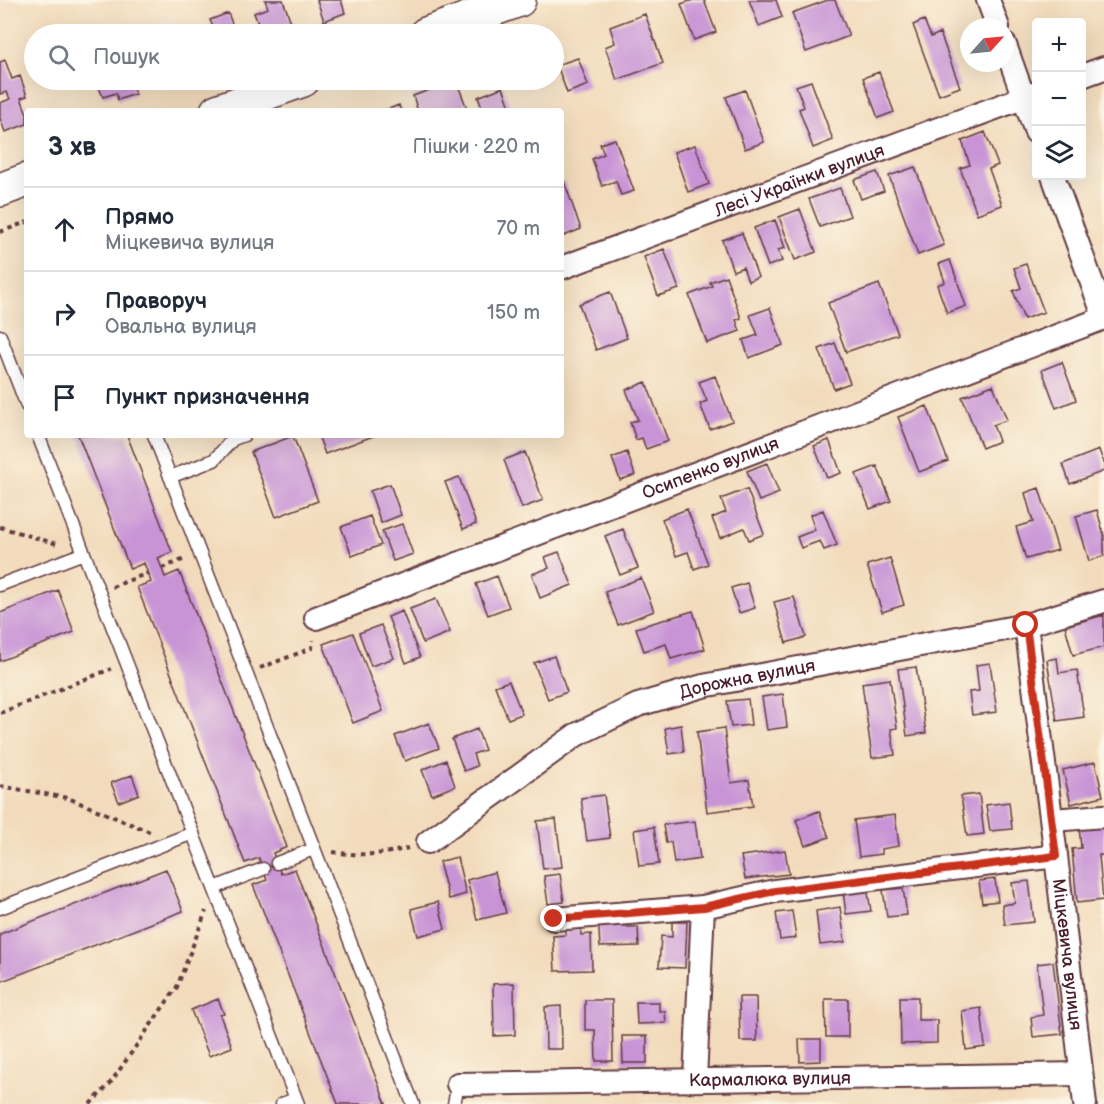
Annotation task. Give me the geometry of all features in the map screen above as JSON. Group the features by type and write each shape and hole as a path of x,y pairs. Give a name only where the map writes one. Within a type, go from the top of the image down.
{"street":[{"path":"453,24 519,0"},
{"path":"988,0 995,18"},
{"path":"1014,63 1030,95 1035,126"},
{"path":"1086,75 1104,68"},
{"path":"225,108 275,90"},
{"name":"Лесі Українки вулиця","path":"564,267 1030,95"},
{"path":"1054,180 1104,317"},
{"path":"0,190 24,181"},
{"name":"Осипенко вулиця","path":"316,618 1104,317"},
{"name":"Дорожна вулиця","path":"428,842 576,735 638,705 703,686 1026,625 1104,601"},
{"name":"Міцкевича вулиця","path":"1026,625 1052,820 1085,1104"},
{"path":"1052,820 1104,816"},
{"path":"554,919 704,907 775,891 1056,856"},
{"path":"695,1080 704,907"},
{"name":"Кармалюка вулиця","path":"456,1094 695,1080 1081,1074"}],"lane":[{"path":"0,336 24,398"},
{"path":"39,438 297,1101 282,1104"},
{"path":"155,438 413,1104"},
{"path":"170,477 214,460 236,438"},
{"path":"0,585 84,553"},
{"path":"0,908 193,833"},
{"path":"277,863 314,849"},
{"path":"214,888 263,869"}],"path":[{"path":"0,232 24,223"},
{"path":"0,527 84,553"},
{"path":"162,568 199,553"},
{"path":"99,592 148,573"},
{"path":"246,673 312,648"},
{"path":"0,713 127,663"},
{"path":"0,786 68,798 172,841"},
{"path":"314,849 352,855 381,854 428,842"},
{"path":"90,1104 109,1085 177,987 214,888"}],"building":[{"path":"265,0 283,0 292,24 258,24 254,13 268,8"},
{"path":"317,0 341,0 345,13 324,21"},
{"path":"693,0 704,0 716,32 694,40 681,4"},
{"path":"749,0 776,0 782,17 759,26"},
{"path":"828,0 835,0 849,36 806,52 792,13"},
{"path":"228,13 232,24 212,24 210,20"},
{"path":"645,14 663,63 617,80 605,47 615,43 610,27"},
{"path":"924,20 931,37 940,33 960,87 939,95 913,25"},
{"path":"578,58 588,85 567,93 564,85 564,63"},
{"path":"5,60 12,79 20,76 27,96 21,98 25,108 24,125 5,132 0,118 0,103 10,99 7,92 0,94 0,62"},
{"path":"879,72 894,112 878,118 863,78"},
{"path":"811,81 833,140 813,148 799,109 804,107 796,86"},
{"path":"100,90 134,90 135,94 118,100 116,93 103,97"},
{"path":"429,90 460,90 467,108 417,108 413,96"},
{"path":"496,90 504,90 510,108 482,108 478,97"},
{"path":"745,90 764,142 745,149 726,97"},
{"path":"985,132 998,165 989,169 1002,205 977,214 960,168 970,165 962,141"},
{"path":"615,139 634,191 621,195 616,181 602,186 592,159 604,154 600,144"},
{"path":"695,145 709,184 688,192 674,152"},
{"path":"915,167 944,245 918,255 889,176"},
{"path":"877,172 884,191 861,199 854,180"},
{"path":"564,181 581,229 564,236"},
{"path":"840,188 850,216 820,227 809,199"},
{"path":"800,209 816,252 795,260 779,217"},
{"path":"775,220 785,248 778,250 782,261 768,266 754,228"},
{"path":"742,233 758,277 748,281 743,267 733,271 722,240"},
{"path":"664,249 679,289 658,296 644,257"},
{"path":"950,260 966,306 947,313 937,285 945,282 939,264"},
{"path":"1026,264 1044,312 1024,319 1013,291 1021,288 1014,268"},
{"path":"726,276 741,318 736,320 740,331 707,343 689,295 712,286 710,282"},
{"path":"879,284 898,334 846,352 828,303"},
{"path":"610,292 627,338 596,350 579,304"},
{"path":"770,308 783,345 749,358 743,340 758,335 750,315"},
{"path":"835,343 850,383 834,389 819,349"},
{"path":"1062,362 1076,400 1056,408 1042,370"},
{"path":"715,376 732,421 710,429 700,404 707,401 699,382"},
{"path":"646,382 668,441 646,449 642,438 636,440 630,422 638,420 626,390"},
{"path":"993,385 1007,420 993,425 999,441 982,448 962,397"},
{"path":"927,406 948,461 919,472 898,417"},
{"path":"79,438 128,438 172,552 158,558 165,577 179,571 287,847 273,853 281,874 295,869 386,1104 338,1104 253,885 267,880 259,858 245,863 137,587 151,582 144,563 130,569"},
{"path":"288,438 294,438 318,501 276,517 251,452"},
{"path":"319,438 368,438 325,454"},
{"path":"829,440 841,473 827,478 814,446"},
{"path":"1099,450 1104,463 1104,471 1070,484 1063,464"},
{"path":"525,452 543,500 522,508 504,460"},
{"path":"627,452 635,475 620,480 612,458"},
{"path":"767,463 779,493 759,501 747,471"},
{"path":"877,466 891,501 870,509 856,474"},
{"path":"459,477 476,524 463,529 445,482"},
{"path":"390,484 401,515 381,523 370,491"},
{"path":"1039,488 1058,550 1026,559 1016,527 1033,522 1025,493"},
{"path":"747,489 764,534 749,540 744,528 720,538 712,518 726,512 721,499"},
{"path":"687,509 708,564 694,569 688,552 676,556 662,519"},
{"path":"823,510 837,545 824,550 820,541 801,548 797,537 815,530 810,515"},
{"path":"1097,510 1104,535 1104,556 1089,561 1076,516"},
{"path":"370,516 381,545 352,556 341,527"},
{"path":"402,524 413,554 393,561 382,531"},
{"path":"623,529 638,568 620,575 605,536"},
{"path":"559,552 572,585 540,598 532,574 549,568 545,557"},
{"path":"890,558 904,605 882,612 867,565"},
{"path":"497,576 509,607 488,615 476,584"},
{"path":"641,578 654,611 618,625 605,592"},
{"path":"747,583 755,608 739,613 731,588"},
{"path":"58,590 74,632 0,661 0,613"},
{"path":"794,597 806,637 786,643 774,602"},
{"path":"436,599 450,632 423,643 410,609"},
{"path":"402,611 420,657 406,663 388,617"},
{"path":"693,611 705,649 671,659 666,644 644,651 636,628"},
{"path":"1104,615 1104,647 1073,655 1065,626"},
{"path":"381,625 394,658 371,666 359,633"},
{"path":"353,633 383,711 353,723 323,644"},
{"path":"554,656 567,692 548,699 534,663"},
{"path":"1057,658 1059,673 1077,670 1084,717 1057,721 1047,660"},
{"path":"990,663 997,712 972,715 969,692 979,691 976,665"},
{"path":"916,667 926,733 907,736 898,669"},
{"path":"890,679 897,728 891,729 895,755 872,758 862,683"},
{"path":"509,681 522,714 508,719 495,686"},
{"path":"783,694 787,727 767,730 762,697"},
{"path":"748,699 751,725 731,727 727,701"},
{"path":"429,723 439,748 405,761 395,736"},
{"path":"681,725 684,752 669,754 665,728"},
{"path":"724,728 731,783 749,780 753,806 707,812 697,732"},
{"path":"477,729 485,750 473,754 477,766 464,771 452,739"},
{"path":"446,760 455,786 432,795 422,770"},
{"path":"1095,762 1103,796 1071,804 1063,770"},
{"path":"132,775 139,794 119,802 111,783"},
{"path":"979,794 984,834 967,836 961,796"},
{"path":"604,795 610,838 587,841 581,798"},
{"path":"1009,802 1012,829 990,831 986,805"},
{"path":"819,811 829,837 805,846 796,820"},
{"path":"895,815 899,846 881,849 882,854 859,857 854,820"},
{"path":"556,819 562,867 543,869 537,821"},
{"path":"695,821 700,859 674,863 671,842 666,843 663,825"},
{"path":"1104,824 1104,855 1099,855 1103,900 1077,903 1072,849 1081,848 1079,826"},
{"path":"654,827 659,864 639,866 634,830"},
{"path":"785,850 789,874 745,879 741,856"},
{"path":"457,857 466,894 449,899 439,862"},
{"path":"166,869 183,911 0,982 0,934"},
{"path":"495,872 506,913 477,920 467,880"},
{"path":"560,874 564,902 548,904 544,876"},
{"path":"995,879 998,901 982,903 979,881"},
{"path":"1029,881 1034,922 1005,925 1002,905 1015,903 1012,883"},
{"path":"867,887 871,911 846,914 843,891"},
{"path":"903,888 907,915 887,917 883,890"},
{"path":"438,902 445,929 418,936 411,909"},
{"path":"840,907 845,942 820,945 816,911"},
{"path":"792,911 796,938 780,940 776,913"},
{"path":"622,914 623,927 638,927 639,946 600,947 598,916"},
{"path":"672,922 687,922 685,968 659,967 661,936 672,937"},
{"path":"566,929 581,929 581,935 591,934 592,970 555,971 553,936 566,935"},
{"path":"1053,962 1062,1034 1033,1037 1031,1017 1043,1015 1037,964"},
{"path":"514,983 515,1035 494,1036 493,984"},
{"path":"739,997 756,997 757,1041 740,1041"},
{"path":"900,997 918,997 918,1020 937,1020 937,1043 901,1044"},
{"path":"218,999 224,1014 220,1015 232,1047 209,1056 191,1010"},
{"path":"825,999 848,999 848,1037 826,1037"},
{"path":"585,1000 612,1000 613,1061 596,1061 595,1030 585,1030"},
{"path":"636,1002 659,1002 659,1011 665,1011 666,1023 637,1024"},
{"path":"561,1006 562,1049 546,1049 545,1007"},
{"path":"981,1008 985,1047 966,1050 962,1011"},
{"path":"622,1036 647,1036 647,1063 623,1063"},
{"path":"799,1039 821,1039 821,1061 800,1062"}],"route":[{"path":"554,919 704,907 775,891 1056,856 1026,625"}]}
